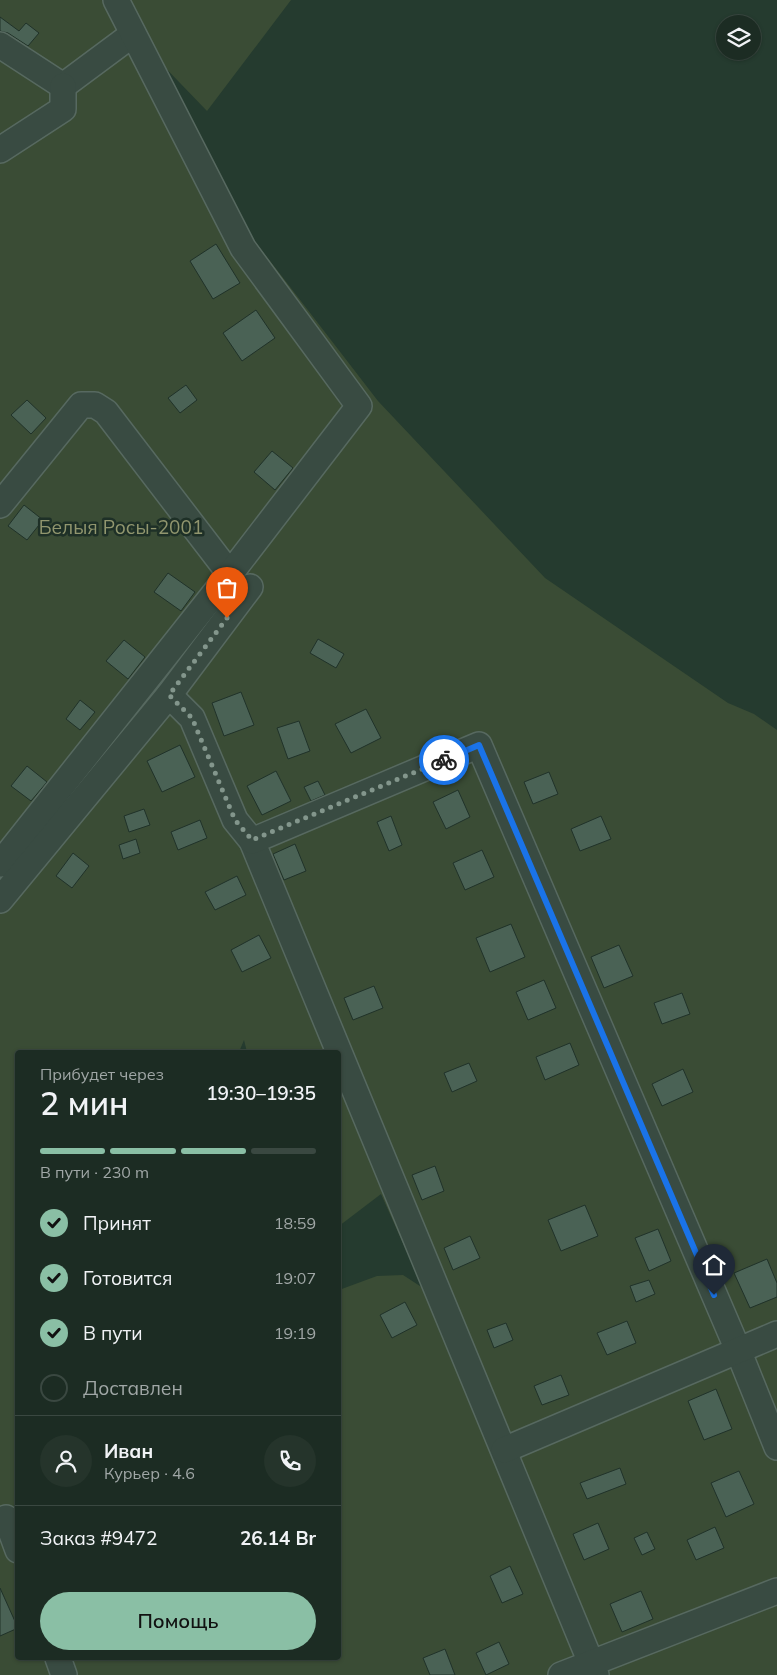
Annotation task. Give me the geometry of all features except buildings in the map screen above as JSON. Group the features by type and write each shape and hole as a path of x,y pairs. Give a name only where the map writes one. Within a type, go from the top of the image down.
{"street":[{"path":"0,900 169,695 240,580 359,406 243,248 116,0"},
{"path":"63,86 133,34"},
{"path":"0,45 63,86"},
{"path":"0,150 62,109 63,86"},
{"path":"0,505 81,405 95,405 106,412 240,580"},
{"path":"0,864 240,580"},
{"path":"169,695 192,718 235,820 252,840 339,1050"},
{"path":"252,840 479,745 738,1350 777,1447"},
{"path":"341,1055 593,1668"},
{"path":"504,1450 777,1334"},
{"path":"6,1518 15,1542"},
{"path":"561,1675 593,1668 777,1591"},
{"path":"59,1660 64,1675"}],"green space":[{"name":"Белыя Росы-2001","path":"0,0 291,0 207,111 153,55 250,235 378,401 545,578 728,703 754,714 777,730 777,1675 0,1675"}],"way so far":[{"path":"227,618 169,695 192,718 235,820 252,840 444,760"}],"route":[{"path":"444,760 479,745 714,1295"}]}
